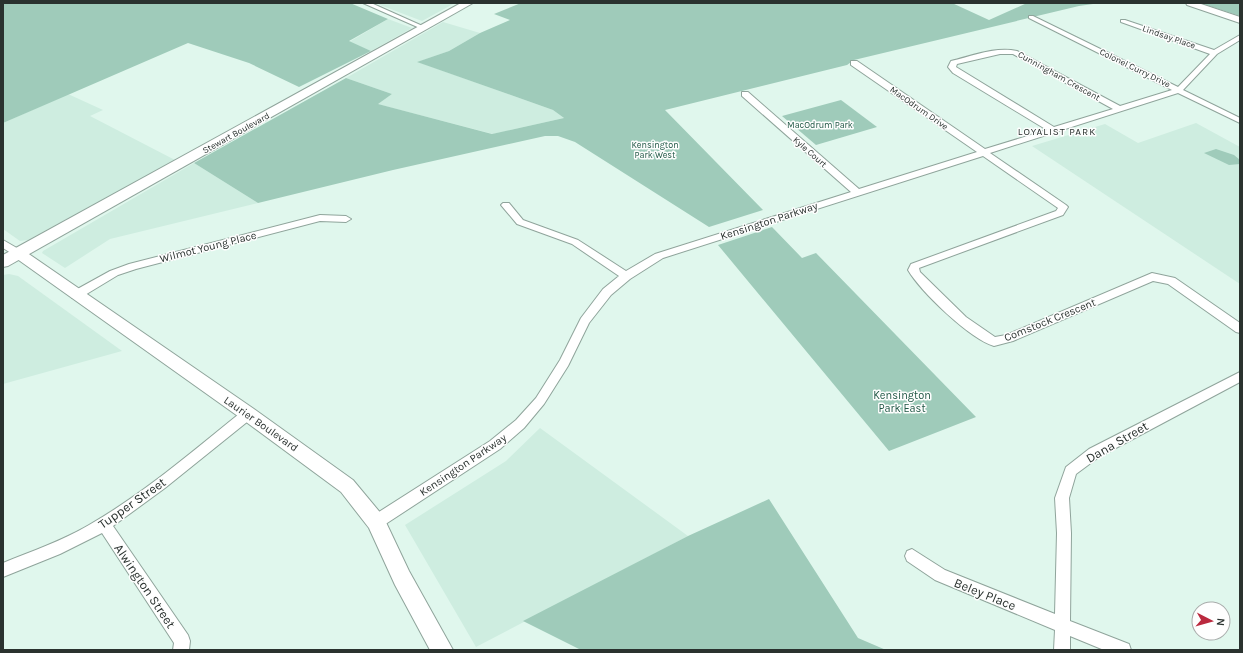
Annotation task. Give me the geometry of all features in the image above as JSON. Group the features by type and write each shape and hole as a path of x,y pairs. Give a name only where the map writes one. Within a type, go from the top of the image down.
{"main road":[{"name":"Stewart Boulevard","path":"3,262 468,3"}],"street":[{"path":"366,3 424,28"},
{"path":"1190,3 1240,20"},
{"name":"Colonel Curry Drive","path":"1031,17 1240,120"},
{"name":"Lindsay Place","path":"1122,21 1215,53"},
{"name":"Kensington Parkway","path":"376,522 495,445 520,424 540,401 564,363 585,321 607,292 626,276 660,256 1179,90 1215,53 1240,37"},
{"name":"Cunningham Crescent","path":"1053,130 956,71 952,67 954,63 1007,50 1015,52 1119,109"},
{"name":"MacOdrum Drive","path":"854,63 984,153"},
{"name":"Kyle Court","path":"745,94 858,193"},
{"name":"Comstock Crescent","path":"984,153 1063,207 1060,213 915,266 913,270 916,276 962,320 978,333 994,342 1009,338 1152,276 1171,281 1240,329"},
{"path":"506,205 520,222 575,242 626,276"},
{"name":"Wilmot Young Place","path":"76,295 114,273 132,266 320,218 346,219"},
{"path":"3,243 18,253"},
{"name":"Laurier Boulevard","path":"18,253 348,486 376,522 402,578 442,650"},
{"name":"Dana Street","path":"1062,650 1064,533 1062,498 1071,471 1094,453 1240,377"},
{"name":"Tupper Street","path":"3,570 63,545 104,524 138,501 248,414"},
{"name":"Alwington Street","path":"104,524 182,641 181,650"},
{"name":"Beley Place","path":"912,556 940,575 1123,650"}],"shaded area":[{"path":"375,3 455,3 422,21"},
{"path":"388,19 412,28 371,51 349,42"},
{"path":"443,22 480,33 449,51 418,62 553,110 564,118 493,134 377,104 392,94 346,78"},
{"path":"68,94 103,110 90,116 175,160 28,240 20,241 3,229 3,123"},
{"path":"1196,123 1240,147 1240,284 1032,146 1105,124 1138,143"},
{"path":"194,163 258,203 110,239 65,268 42,253 43,251"},
{"path":"9,274 18,276 122,351 3,384 3,275"},
{"path":"540,428 688,536 476,647 405,525 506,461"}],"green space":[{"path":"3,3 350,3 388,19 349,41 371,51 299,87 249,63 188,43 3,123"},
{"name":"Kensington Park West","path":"521,3 952,3 989,20 1027,3 1100,3 1079,6 854,60 847,65 665,110 763,210 709,227 575,142 558,136 545,136 393,170 258,203 194,163 346,78 392,94 378,104 492,134 564,118 553,110 417,62 449,51 480,33 510,20 494,14"},
{"path":"1200,3 1240,3 1240,16"},
{"name":"MacOdrum Park","path":"841,100 877,127 816,145 782,116"},
{"path":"1216,149 1234,155 1240,160 1240,164 1229,165 1204,153"},
{"name":"Kensington Park East","path":"772,227 802,258 816,253 976,417 889,451 718,245"},
{"path":"769,499 858,638 886,650 581,650 523,621 688,536"}],"district":[{"name":"LOYALIST PARK","path":"1057,132"}]}
